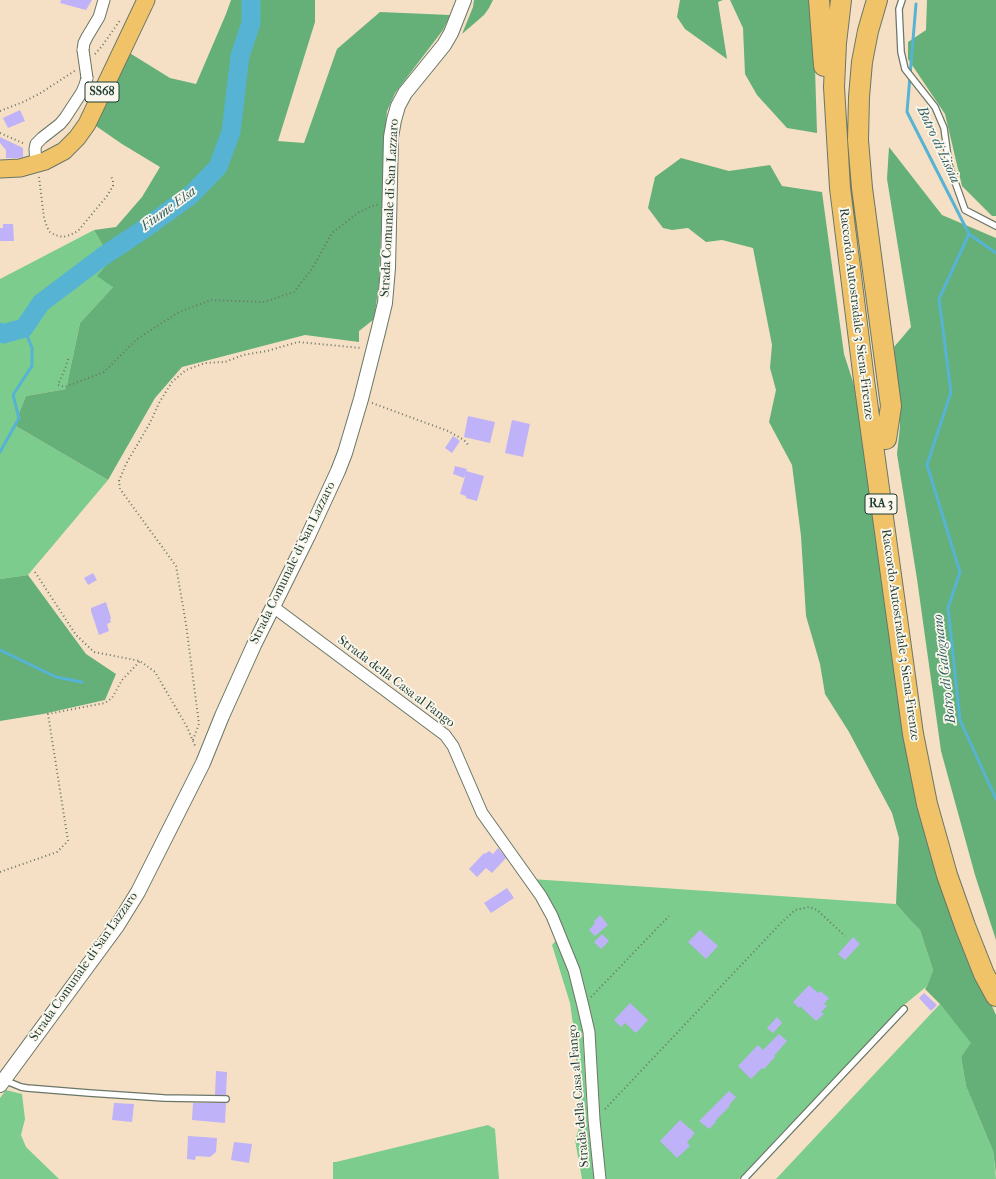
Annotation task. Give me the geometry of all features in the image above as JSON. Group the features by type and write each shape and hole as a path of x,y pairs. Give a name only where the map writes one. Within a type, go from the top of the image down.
{"highway":[{"path":"819,0 830,180 834,218 852,355 864,380"},
{"name":"Raccordo Autostradale 3 Siena-Firenze","path":"841,0 834,65 840,188 864,380 913,734 927,804 947,875 984,974 996,996"},
{"name":"Raccordo Autostradale 3 Siena-Firenze","path":"852,0 848,35 847,72 850,158 859,244 925,736 934,778 966,891 996,965"},
{"path":"877,0 863,52 858,97 858,140 862,188 891,406 886,438"}],"main road":[{"name":"SS68","path":"0,169 20,168 36,156 52,158 64,151 77,138 83,130 146,0"}],"street":[{"path":"36,156 38,141 60,124 82,92 87,78 84,43 99,17 104,0"},
{"name":"Strada Comunale di San Lazzaro","path":"2,1082 99,951 127,911 147,876 203,763 222,716 272,606 308,536 338,472 362,399 386,292 391,137 394,120 398,106 403,97 444,44 453,28 464,0"},
{"name":"Strada della Casa al Fango","path":"272,606 445,735 453,746 482,813 541,896 552,916 574,970 584,1006 589,1032 594,1120 600,1179"}],"lane":[{"path":"902,0 899,9 901,52 906,69 935,108 944,128 949,165 965,210 996,226"},
{"path":"744,1179 904,1009"},
{"path":"2,1082 27,1088 88,1093 164,1098 226,1099"}],"path":[{"path":"0,133 36,156 44,218 50,232 55,235 63,237 78,231 107,196 113,186 113,180 110,175"},
{"path":"68,359 58,385 65,387 104,372 137,338 179,312 211,300 264,302 294,292 312,269 332,233 359,212 375,205 389,205"},
{"path":"193,740 200,724 176,566 120,489 119,481 126,464 172,382 186,370 205,363 225,362 243,355 267,351 298,342 374,349"},
{"path":"362,399 448,431 464,440 469,446"},
{"path":"35,572 76,635 94,652 140,661 155,672 187,727 203,763"},
{"path":"0,872 57,852 68,841 48,714 105,703 112,698 122,680 140,661"},
{"path":"594,1120 795,910 809,907 818,910 845,936"},
{"path":"584,1006 669,916"}],"green space":[{"path":"231,0 315,0 315,22 278,141 304,143 337,49 380,12 450,15 443,30 395,93 387,111 379,283 373,320 359,331 359,342 305,335 182,367 155,398 108,480 14,425 26,396 66,389 80,323 113,287 97,276 111,260 94,230 116,227 142,197 160,167 93,124 128,52 170,78 196,84"},
{"path":"474,0 493,0 484,15 462,34 473,7"},
{"path":"680,0 723,0 718,2 727,59 685,29 677,17"},
{"path":"730,0 810,0 815,68 817,133 787,128 757,95 745,74 743,28"},
{"path":"927,0 996,0 996,216 992,216 962,186 945,114 908,59 908,42 926,30"},
{"path":"889,147 942,215 996,238 996,940 975,875 941,751 917,579 897,454 900,426 894,347 911,327 887,179"},
{"path":"681,158 729,171 770,165 782,186 822,192 844,354 854,385 885,589 967,950 996,1015 996,1174 993,1151 966,1086 961,1057 971,1043 940,1004 925,989 933,970 920,930 896,904 899,838 892,813 849,732 825,694 820,664 806,616 801,536 792,465 769,422 776,390 770,368 772,345 753,248 722,240 706,242 688,228 672,230 663,228 648,208 655,177"},
{"path":"94,230 111,260 113,287 80,323 66,389 26,396 14,425 108,480 28,575 0,579 0,279"},
{"path":"28,575 86,654 116,674 105,700 43,714 0,721 0,579"},
{"path":"532,879 896,904 920,930 933,970 927,986 903,1006 739,1179 604,1179 589,1018"},
{"path":"557,939 573,982 582,1023 588,1125 594,1179 582,1179 575,1140 580,1125 574,1032 570,1003 552,945"},
{"path":"940,1004 972,1043 961,1057 966,1086 993,1151 996,1179 776,1179"},
{"path":"6,1090 22,1094 25,1119 21,1135 26,1147 59,1179 0,1179 0,1098"},
{"path":"488,1125 495,1129 499,1179 333,1179 333,1162"}],"building":[{"path":"61,0 92,0 86,10 60,3"},
{"path":"20,110 25,121 8,128 3,118"},
{"path":"0,137 23,148 23,157 6,158 6,150 0,143"},
{"path":"3,224 13,224 14,241 0,241 0,228 3,228"},
{"path":"468,416 495,422 490,443 464,437"},
{"path":"512,420 530,424 523,457 505,453"},
{"path":"453,436 460,441 452,453 445,448"},
{"path":"455,466 484,476 477,501 466,498 466,496 460,494 466,473 464,478 453,474"},
{"path":"93,573 97,580 88,585 84,578"},
{"path":"106,602 111,622 107,624 109,631 99,635 91,608"},
{"path":"498,848 506,858 492,873 486,868 477,877 469,869 484,853 485,854 489,851 493,854"},
{"path":"507,888 514,898 491,913 484,903"},
{"path":"600,915 608,925 595,936 589,930 595,923 594,921"},
{"path":"700,930 718,946 706,959 688,942"},
{"path":"602,934 609,941 601,949 594,942"},
{"path":"853,937 860,944 845,960 838,954"},
{"path":"809,985 818,993 820,991 829,998 824,1004 827,1006 821,1012 824,1014 816,1021 800,1006 799,1008 793,1002"},
{"path":"924,993 937,1005 931,1011 919,998"},
{"path":"630,1003 648,1020 636,1033 625,1023 621,1027 614,1020"},
{"path":"777,1017 782,1023 773,1033 767,1028"},
{"path":"779,1034 787,1041 764,1069 762,1068 751,1079 738,1066 758,1045 763,1050"},
{"path":"216,1071 227,1072 226,1095 215,1095"},
{"path":"729,1091 736,1097 729,1105 730,1106 709,1129 699,1121"},
{"path":"114,1103 134,1104 132,1122 112,1120"},
{"path":"193,1103 226,1103 225,1123 192,1120"},
{"path":"680,1120 695,1133 687,1142 690,1146 677,1158 660,1141"},
{"path":"188,1136 217,1138 216,1152 210,1157 196,1156 195,1160 187,1159"},
{"path":"234,1142 252,1144 249,1163 231,1160"}],"waterway":[{"name":"Fiume Elsa","path":"0,332 3,334 24,328 41,303 102,257 191,195 218,167 231,132 240,56 251,23 251,0"},
{"name":"Botro di Lisoia","path":"916,4 907,112 969,234 996,253"},
{"name":"Botro di Galognano","path":"969,234 939,299 951,392 927,465 960,572 948,608 960,720 996,799"},
{"path":"0,452 19,418 13,395 32,366 32,348 24,328"},
{"path":"0,650 56,677 82,682"}]}
